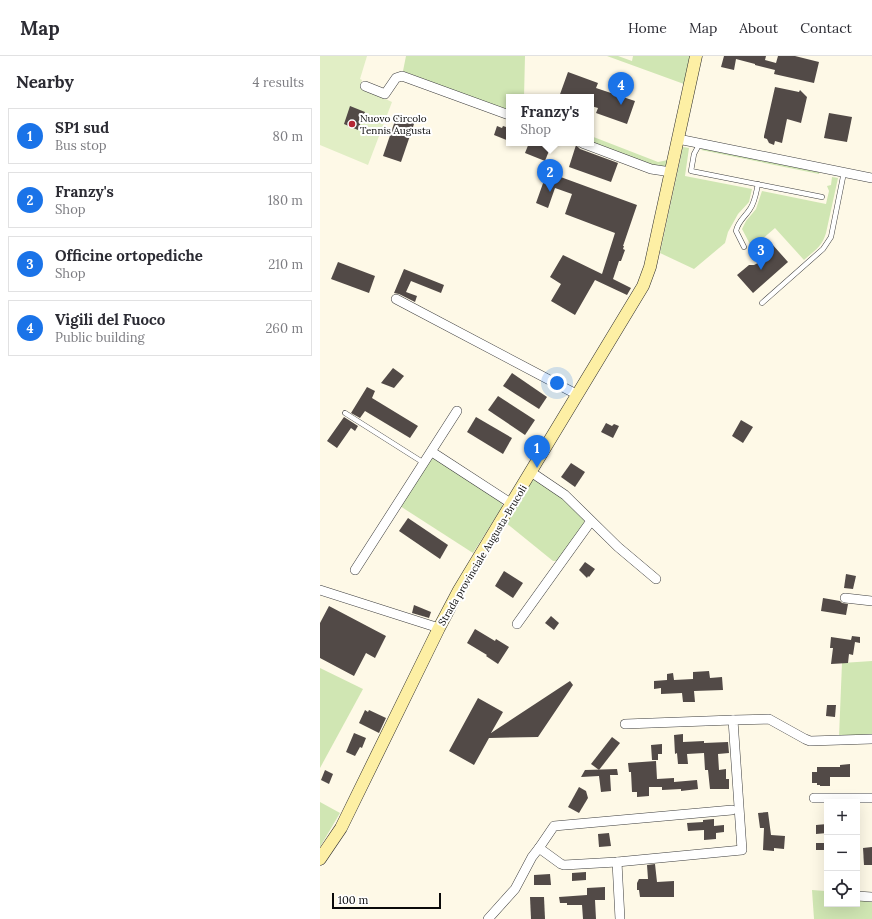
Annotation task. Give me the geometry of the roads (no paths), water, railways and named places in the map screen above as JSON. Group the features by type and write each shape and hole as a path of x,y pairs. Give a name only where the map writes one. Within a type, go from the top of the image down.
{"main road":[{"name":"Strada provinciale Augusta-Brucoli","path":"320,859 341,828 459,590 643,286 650,267 696,56"}],"street":[{"path":"365,86 385,94 396,78 402,76 506,115"},
{"path":"678,139 872,178"},
{"path":"590,146 651,170 671,172"},
{"path":"396,299 578,395"},
{"path":"355,570 457,411"},
{"path":"432,452 512,504"},
{"path":"531,472 565,495 591,521 656,579"},
{"path":"517,624 591,521"},
{"path":"320,590 439,628"},
{"path":"845,598 872,601"},
{"path":"625,724 769,719 810,741 872,739"},
{"path":"539,848 564,865 617,862 742,850 733,720"},
{"path":"814,798 872,798"},
{"path":"488,919 515,889 532,857 554,826 732,810"},
{"path":"617,862 620,919"},
{"path":"860,896 872,897"}],"lane":[{"path":"700,143 694,154 691,171 822,197"},
{"path":"762,303 824,250 831,237 844,172"},
{"path":"744,247 736,231 737,225 750,210 754,202 758,184"},
{"path":"345,413 424,463"}],"place":[{"name":"Vigili del Fuoco","path":"621,105"},
{"name":"Nuovo Circolo Tennis Augusta","path":"352,124"},
{"name":"Franzy's","path":"550,192"},
{"name":"Officine ortopediche","path":"761,270"},
{"name":"SP1 sud","path":"537,468"}]}
